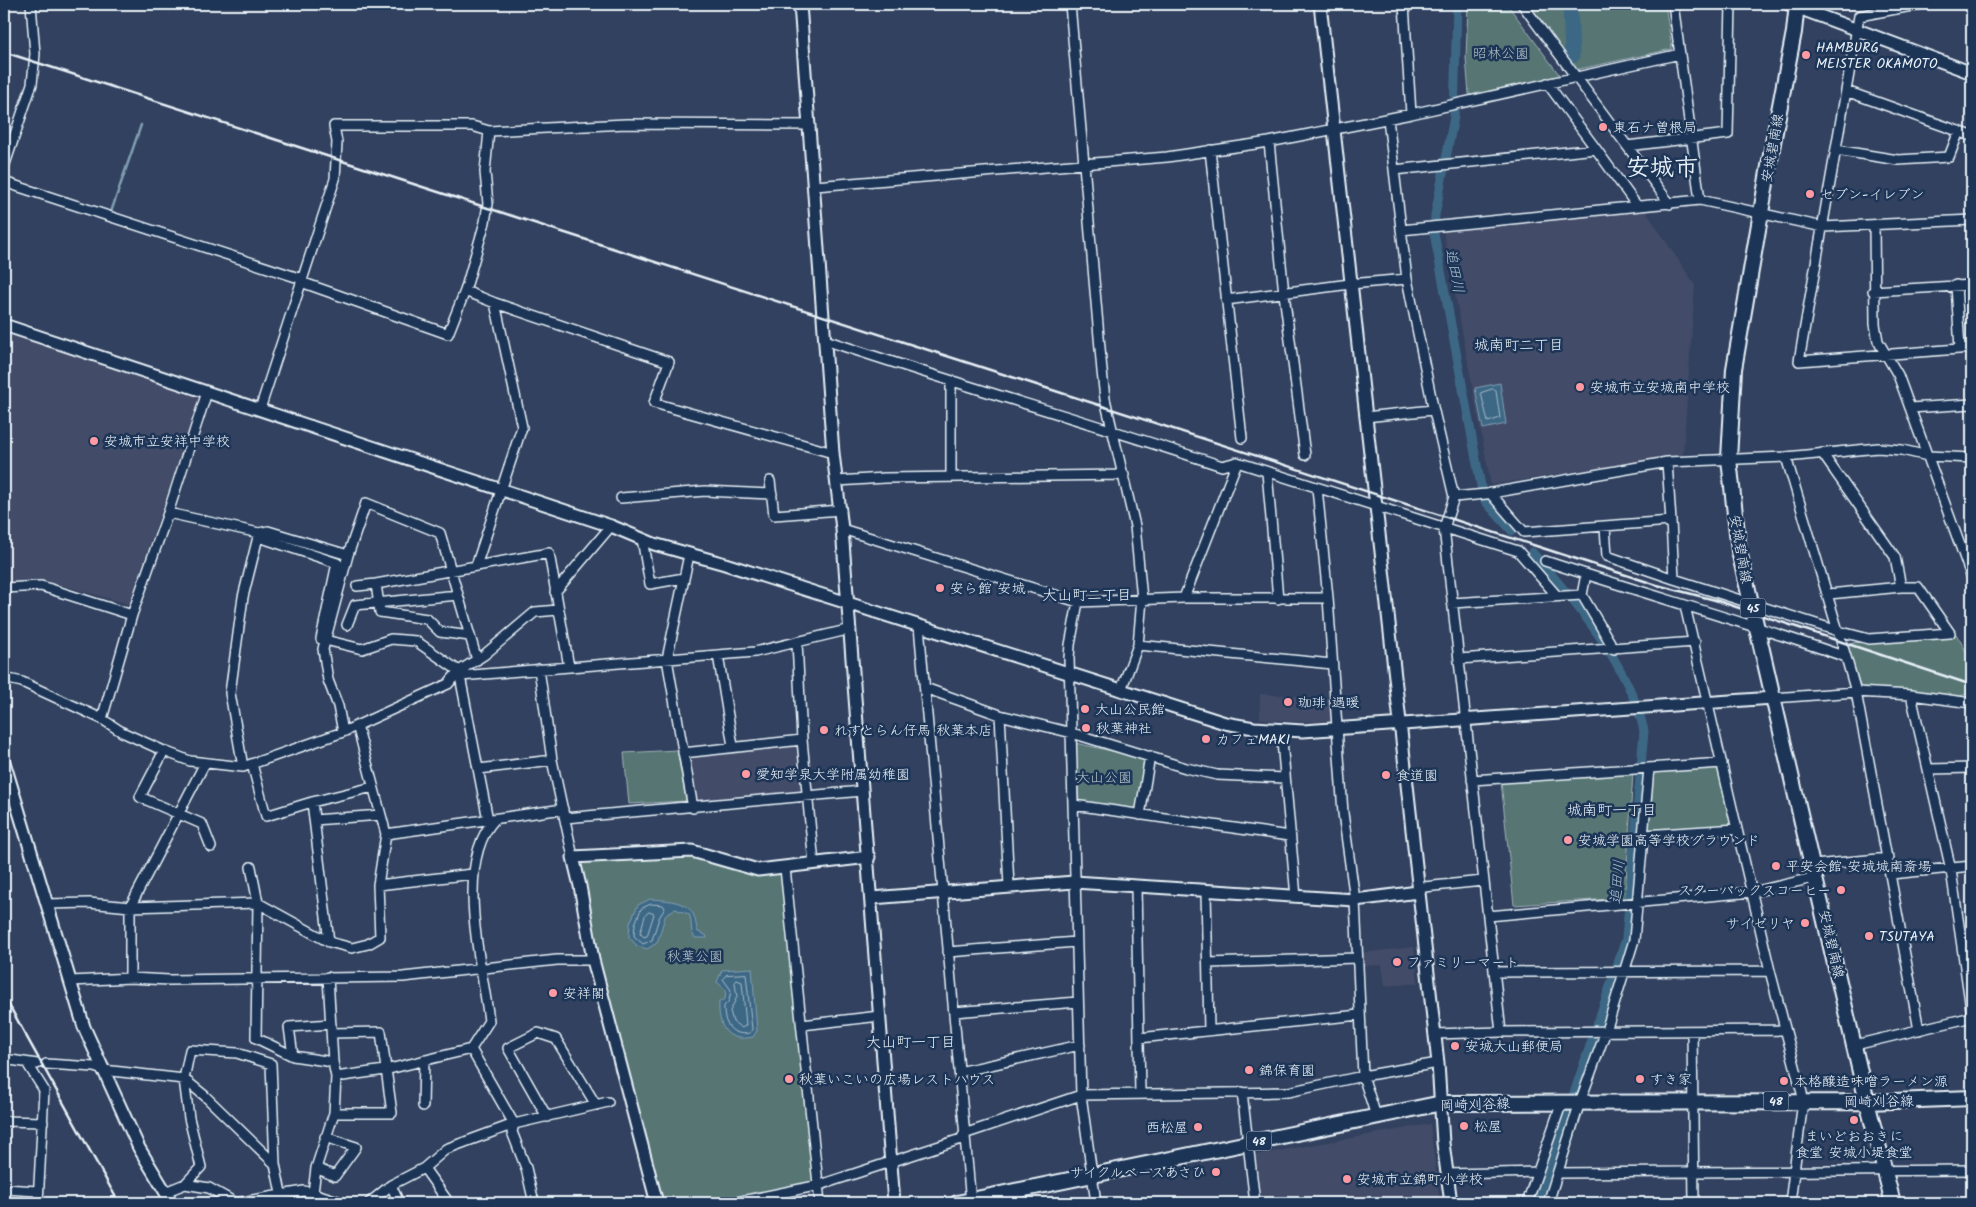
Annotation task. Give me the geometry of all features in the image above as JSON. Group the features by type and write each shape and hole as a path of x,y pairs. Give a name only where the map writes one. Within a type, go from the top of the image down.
{"main road":[{"name":"安城碧南線","path":"1794,5 1794,32 1734,369 1729,459 1739,551 1815,871 1867,1102 1893,1203"},
{"name":"岡崎刈谷線","path":"966,1202 1442,1103 1867,1102 1972,1098"}],"street":[{"path":"4,167 32,84 35,54 30,4"},
{"path":"800,4 815,186 833,452 838,481 862,791 869,857 894,1203"},
{"path":"1070,4 1105,399 1135,526 1142,599 1138,644 1121,690"},
{"path":"1320,4 1438,1063 1451,1203"},
{"path":"1404,4 1412,114"},
{"path":"1522,4 1670,204"},
{"path":"1673,4 1700,200"},
{"path":"1627,146 1728,134 1731,4"},
{"path":"1922,4 1859,16 1799,361 1972,348"},
{"path":"1794,5 1972,73"},
{"path":"815,186 1167,157 1269,142 1333,131 1680,54"},
{"path":"1547,83 1637,206"},
{"path":"1846,91 1972,136"},
{"path":"1388,118 1407,280 1454,497 1444,528 1501,1032"},
{"path":"260,409 335,179 337,142 334,126 472,126 489,131 626,124 810,125"},
{"path":"4,182 302,281 448,334 465,291 488,204 485,172 489,131"},
{"path":"1836,150 1898,160 1949,157 1959,131"},
{"path":"1269,142 1284,294 1305,455"},
{"path":"1394,170 1596,149"},
{"path":"1210,150 1242,438"},
{"path":"1401,230 1700,200 1823,227 1972,220"},
{"path":"1874,225 1874,324 1878,341 1886,354 1910,408 1972,578"},
{"path":"1226,300 1350,284 1407,280"},
{"path":"1874,291 1972,284"},
{"path":"1956,285 1960,349"},
{"path":"465,291 495,303 670,362 654,404 833,452"},
{"path":"476,566 503,490 522,427 495,303"},
{"path":"4,325 611,526 689,555 724,564 1225,723 1281,730 1338,728 1856,692 1911,694 1972,703"},
{"path":"825,340 951,382 1113,430 1222,466 1237,462 1518,551 1570,595 1609,649"},
{"path":"951,382 951,477"},
{"path":"102,719 132,615 168,513 207,392"},
{"path":"1910,408 1972,404"},
{"path":"1365,417 1434,410"},
{"path":"1454,497 1485,494 1666,462 1786,457 1878,448 1902,450 1928,456 1972,458"},
{"path":"1822,453 1896,557 1901,587"},
{"path":"1786,457 1829,594 1856,692 1889,858 1890,874 1919,1030"},
{"path":"1184,598 1237,462"},
{"path":"1666,462 1674,579"},
{"path":"1266,472 1278,599"},
{"path":"838,481 951,477 1124,475"},
{"path":"770,481 774,515 840,510"},
{"path":"1317,488 1328,598 1343,813 1355,900 1363,1076 1376,1116"},
{"path":"621,498 704,491 772,494"},
{"path":"1485,494 1524,532 1671,521"},
{"path":"336,587 366,504 440,532 477,660"},
{"path":"168,513 259,535 336,562 338,565 336,587 323,649 328,680 338,706 343,732"},
{"path":"555,592 611,526"},
{"path":"1604,527 1607,556 1838,631 1869,639 1950,633 1918,587 1829,594"},
{"path":"842,529 1078,602 1184,598 1328,598"},
{"path":"259,535 268,531 348,555"},
{"path":"259,535 243,597 230,693 247,766 266,816 312,802 373,788"},
{"path":"642,539 650,584 684,578"},
{"path":"357,586 549,553 568,667"},
{"path":"689,555 667,659 693,808"},
{"path":"1545,561 1685,606 1756,626 1846,657"},
{"path":"1452,603 1570,595 1586,574"},
{"path":"376,584 380,612 427,619 440,632 470,636"},
{"path":"4,588 41,586 132,615"},
{"path":"347,625 355,605 458,595"},
{"path":"1078,602 1070,645 1074,882 1081,1096 1094,1176 1096,1203"},
{"path":"1685,606 1695,642 1770,971 1803,1101 1790,1203"},
{"path":"4,678 22,682 102,719 122,732 190,761 247,766 343,732 448,684 535,612 558,610"},
{"path":"919,626 964,1134 966,1202"},
{"path":"459,674 756,652 851,630"},
{"path":"325,641 362,649 391,639 416,641 459,674 492,820 477,855 473,874 473,914 489,1022 471,1049 385,1070 336,1077"},
{"path":"797,642 802,740 814,864"},
{"path":"1459,659 1695,642"},
{"path":"1138,644 1332,664"},
{"path":"718,655 733,746"},
{"path":"539,669 552,760 593,960 657,1203"},
{"path":"925,688 1000,715 1072,733 1214,774 1284,778"},
{"path":"1855,1045 1972,1017 1950,870 1930,769 1911,694"},
{"path":"1000,715 1009,886"},
{"path":"47,904 89,903 130,907 258,903 330,942 352,948 368,944 380,937 378,885 386,834 357,725"},
{"path":"1281,730 1289,836 1296,897"},
{"path":"683,753 733,746 802,740"},
{"path":"164,751 140,796 202,824 211,847"},
{"path":"1140,814 1150,756"},
{"path":"479,769 552,760"},
{"path":"4,762 84,1027 140,1148 172,1203"},
{"path":"130,978 130,907 204,763"},
{"path":"1472,780 1722,763"},
{"path":"1548,1203 1600,1031 1620,972 1634,940 1633,903 1644,835 1644,768"},
{"path":"1930,769 1972,768"},
{"path":"386,834 492,820 564,814 693,808 862,791"},
{"path":"312,802 330,942"},
{"path":"1074,805 1289,836"},
{"path":"314,820 381,815"},
{"path":"1644,835 1738,829"},
{"path":"573,857 692,851 758,870 869,857"},
{"path":"1488,916 1753,892 1815,871 1889,858"},
{"path":"1890,874 1950,870 1972,866"},
{"path":"251,868 258,903 255,979 256,1038 294,1056 333,1062"},
{"path":"785,868 820,1185 820,1203"},
{"path":"378,885 473,874"},
{"path":"872,898 1074,882 1355,900 1418,892 1424,887 1483,881"},
{"path":"1136,887 1140,1093"},
{"path":"1206,891 1209,1030"},
{"path":"948,952 1076,942"},
{"path":"1208,963 1357,958"},
{"path":"71,981 130,978 169,980 403,977 557,960 593,960"},
{"path":"1494,972 1770,971"},
{"path":"313,1193 316,1168 324,1137 334,1113 336,1077 333,1062 328,978"},
{"path":"954,1012 1078,1002"},
{"path":"1139,1038 1359,1015"},
{"path":"802,1025 880,1016"},
{"path":"294,1056 290,1027 381,1032 392,1113 334,1113"},
{"path":"1692,1030 1694,1203"},
{"path":"1434,1034 1785,1030"},
{"path":"547,1117 508,1048 538,1033 556,1039 596,1105"},
{"path":"958,1072 1080,1045"},
{"path":"471,1049 514,1124 512,1132 526,1168 534,1203"},
{"path":"165,1192 185,1184 201,1167 189,1118 184,1079 190,1050 237,1053 271,1064 275,1164 282,1199"},
{"path":"4,1059 41,1064 94,1067 103,1070 184,1079 205,1096 275,1164"},
{"path":"423,1106 424,1060"},
{"path":"27,1062 44,1090 38,1203"},
{"path":"732,1203 820,1185 960,1139 964,1134 1081,1096 1140,1093 1288,1092 1438,1063"},
{"path":"1242,1092 1255,1203"},
{"path":"369,1203 391,1185 424,1168 446,1149 514,1124 608,1102"},
{"path":"1527,1203 1563,1102"},
{"path":"4,1121 43,1122"},
{"path":"316,1168 335,1176 356,1147 324,1137"},
{"path":"424,1168 449,1203"},
{"path":"1558,1173 1972,1170"},
{"path":"1447,1174 1538,1172"},
{"path":"185,1184 209,1188 236,1203 282,1199 304,1191 344,1203"},
{"path":"391,1185 399,1203"},
{"path":"4,1189 38,1191"}],"shaded area":[{"name":"安城市立安城南中学校","path":"1645,210 1695,285 1683,455 1491,485 1443,230"},
{"name":"安城市立安祥中学校","path":"4,333 201,396 129,604 46,581 4,582"},
{"path":"1260,694 1331,698 1332,721 1295,722 1260,719"},
{"name":"愛知学泉大学附属幼稚園","path":"798,742 800,745 804,791 698,805 696,803 687,757 690,755"},
{"name":"ファミリーマート","path":"1414,947 1418,983 1385,986 1382,965 1363,966 1361,953"},
{"name":"安城市立錦町小学校","path":"1430,1124 1440,1203 1261,1203 1256,1155"}],"green space":[{"name":"昭林公園","path":"1468,4 1507,4 1561,77 1475,96 1469,94 1466,58"},
{"path":"1529,4 1665,4 1672,49 1575,70 1556,40"},
{"path":"1956,634 1972,661 1970,693 1957,697 1920,691 1861,688 1848,648 1852,643"},
{"name":"大山公園","path":"1075,743 1144,758 1137,807 1135,809 1079,801"},
{"path":"677,750 686,801 629,804 624,753"},
{"path":"1715,767 1719,770 1732,823 1728,827 1649,832 1646,828 1651,773 1653,771"},
{"name":"安城学園高等学校グラウンド","path":"1633,773 1625,898 1514,905 1501,782"},
{"name":"秋葉公園","path":"692,854 779,872 782,875 816,1179 813,1182 712,1203 659,1203 599,962 579,863 580,860"}],"water":[{"path":"1500,383 1506,424 1483,429 1475,388"},
{"path":"650,899 675,902 687,907 694,916 698,932 706,935 707,938 695,938 689,914 675,909 666,914 657,943 647,949 637,946 629,937 630,923 638,905"},
{"path":"752,968 757,1031 753,1037 736,1037 730,1035 722,1025 719,1002 725,999 726,990 717,982 722,970"}],"waterway":[{"name":"追田川","path":"1457,4 1454,117 1435,215 1434,233 1481,486 1485,501 1512,531"},
{"path":"1570,4 1572,56"},
{"path":"111,212 141,125"},
{"name":"追田川","path":"1532,552 1583,613 1614,659 1627,682 1644,731 1626,939 1537,1203"}],"railway":[{"path":"4,52 1657,585 1715,600 1972,685"},
{"path":"4,996 119,1203"}],"place":[{"name":"HAMBURG MEISTER OKAMOTO","path":"1806,55"},
{"name":"東石ナ曽根局","path":"1603,127"},
{"name":"セブン-イレブン","path":"1810,194"},
{"name":"安城市立安城南中学校","path":"1580,387"},
{"name":"安城市立安祥中学校","path":"94,441"},
{"name":"安ら館 安城","path":"940,588"},
{"name":"珈琲 遇暖","path":"1288,702"},
{"name":"大山公民館","path":"1085,709"},
{"name":"秋葉神社","path":"1086,728"},
{"name":"れすとらん仔馬 秋葉本店","path":"824,730"},
{"name":"カフェMAKI","path":"1206,739"},
{"name":"愛知学泉大学附属幼稚園","path":"746,774"},
{"name":"食道園","path":"1386,775"},
{"name":"安城学園高等学校グラウンド","path":"1568,840"},
{"name":"平安会館 安城城南斎場","path":"1776,866"},
{"name":"スターバックスコーヒー","path":"1841,890"},
{"name":"サイゼリヤ","path":"1805,923"},
{"name":"TSUTAYA","path":"1869,936"},
{"name":"ファミリーマート","path":"1397,962"},
{"name":"安祥閣","path":"553,993"},
{"name":"安城大山郵便局","path":"1455,1046"},
{"name":"錦保育園","path":"1249,1070"},
{"name":"秋葉いこいの広場レストハウス","path":"789,1079"},
{"name":"すき家","path":"1640,1079"},
{"name":"本格醸造味噌ラーメン源","path":"1784,1081"},
{"name":"まいどおおきに 食堂 安城小堤食堂","path":"1854,1120"},
{"name":"松屋","path":"1464,1126"},
{"name":"西松屋","path":"1198,1127"},
{"name":"サイクルベースあさひ","path":"1216,1172"},
{"name":"安城市立錦町小学校","path":"1347,1179"}],"district":[{"name":"安城市","path":"1662,167"},
{"name":"城南町二丁目","path":"1519,345"},
{"name":"大山町二丁目","path":"1087,595"},
{"name":"城南町一丁目","path":"1612,810"},
{"name":"大山町一丁目","path":"911,1042"}]}
